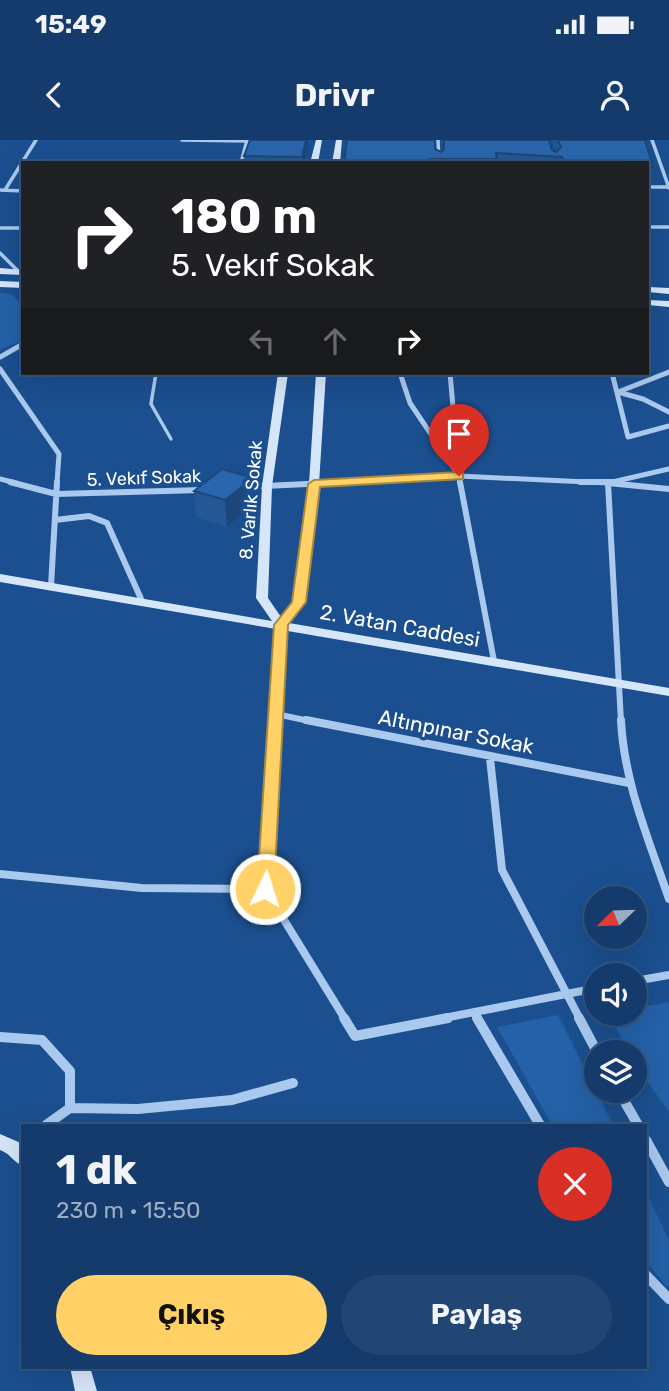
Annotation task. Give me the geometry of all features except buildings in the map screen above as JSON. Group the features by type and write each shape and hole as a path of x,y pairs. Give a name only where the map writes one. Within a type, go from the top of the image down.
{"main road":[{"path":"314,161 319,140"},
{"path":"336,161 339,140"},
{"path":"0,271 21,274"},
{"path":"0,284 21,285"},
{"path":"649,290 669,291"},
{"path":"649,303 669,303"},
{"name":"8. Varlık Sokak","path":"281,625 262,598 267,486 283,375"},
{"path":"281,625 299,602 314,484 321,375"},
{"name":"2. Vatan Caddesi","path":"0,578 669,692"},
{"path":"80,1369 86,1391"}],"street":[{"path":"23,161 36,140"},
{"path":"182,140 247,141 242,161"},
{"path":"438,140 439,161"},
{"path":"649,187 669,187 652,140"},
{"path":"3,190 21,164"},
{"path":"3,190 21,191"},
{"path":"649,227 669,226"},
{"path":"0,228 21,228"},
{"path":"0,253 21,273"},
{"path":"0,357 21,345"},
{"path":"0,369 59,454 51,586"},
{"path":"618,392 669,372"},
{"path":"401,375 410,403 459,476"},
{"path":"450,375 459,476 494,662"},
{"path":"613,375 628,437 668,427"},
{"path":"618,392 643,399 669,412"},
{"path":"608,483 669,468"},
{"path":"240,488 459,476 608,483 669,489"},
{"name":"5. Vekıf Sokak","path":"0,479 55,494 213,489"},
{"path":"608,483 616,683 622,748 629,783 669,899"},
{"path":"55,520 89,516 107,523 142,601"},
{"path":"281,625 265,889 355,1036 584,990"},
{"name":"Altınpınar Sokak","path":"276,714 490,758 629,783"},
{"path":"490,758 502,870 590,1040"},
{"path":"0,874 142,888 265,889"},
{"path":"647,979 669,975"},
{"path":"474,1012 539,1124"},
{"path":"0,1037 42,1040 70,1071 70,1108"},
{"path":"47,1124 70,1108 138,1109 232,1100 293,1083"},
{"path":"625,1103 637,1124"},
{"path":"647,1142 669,1182"},
{"path":"647,1276 669,1299"}],"lane":[{"path":"156,375 151,404 171,439"}],"shaded area":[{"path":"0,293 12,294 21,305 21,341 0,350"},
{"path":"669,1002 669,1112 647,1081 647,1040 622,1040 615,1026 647,1026 647,1006"},
{"path":"558,1015 584,1067 584,1103 602,1103 612,1124 551,1124 497,1027"},
{"path":"647,1194 669,1240 669,1285 666,1286 647,1262"}],"route":[{"path":"265,889 281,625 299,602 314,484 459,476"}]}
